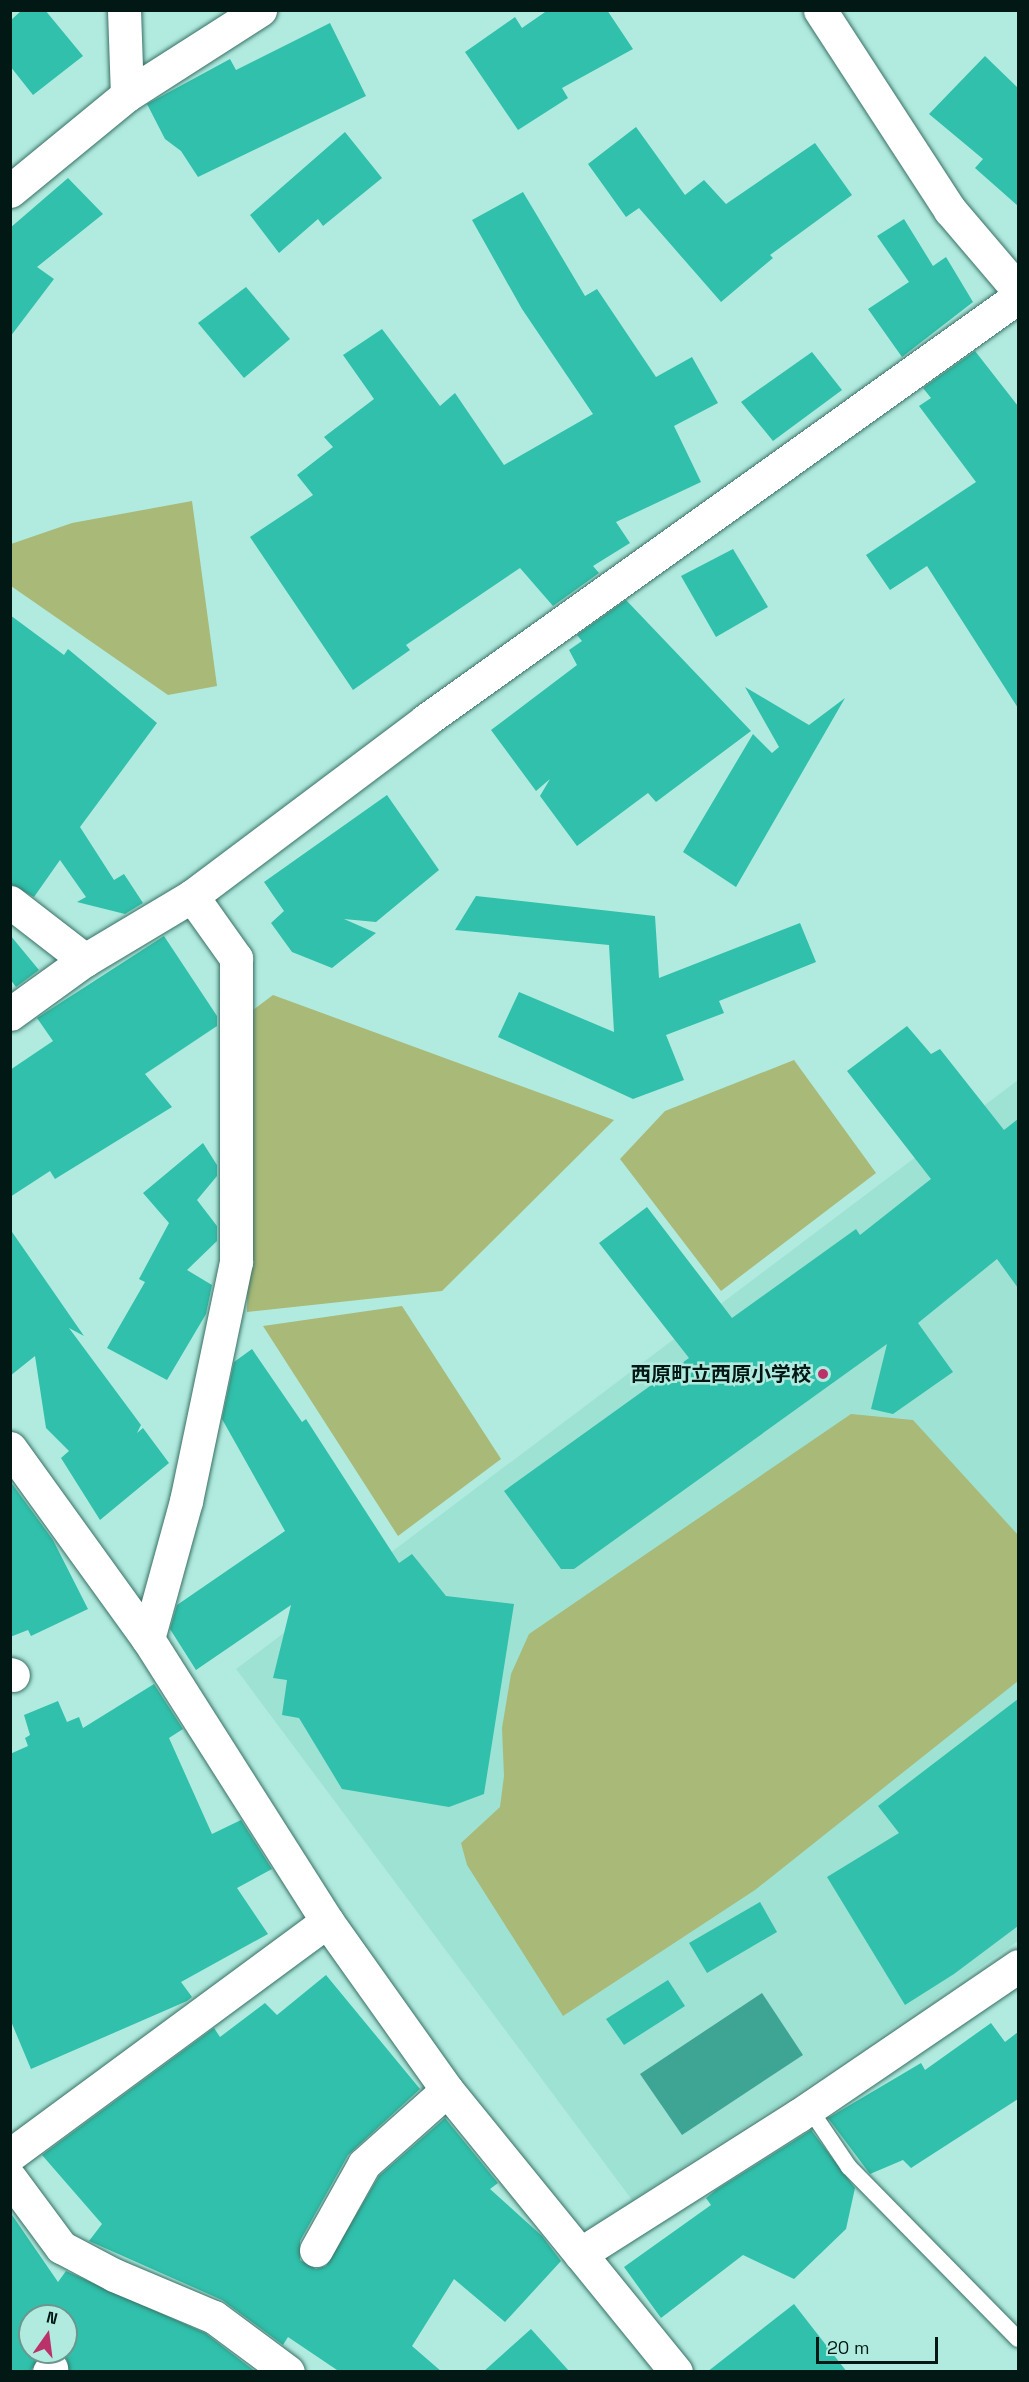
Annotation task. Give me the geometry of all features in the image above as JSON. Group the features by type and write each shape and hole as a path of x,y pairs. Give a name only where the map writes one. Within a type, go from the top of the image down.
{"street":[{"path":"123,10 127,95"},
{"path":"10,191 127,95 260,10"},
{"path":"820,10 951,210 1018,290"},
{"path":"10,1014 85,960 192,896 426,720 1018,297"},
{"path":"148,1639 186,1501 236,1262 236,958 192,896"},
{"path":"10,902 85,960"},
{"path":"10,1448 148,1639 327,1921 447,2090 580,2254 665,2368"},
{"path":"10,2155 327,1921"},
{"path":"580,2254 809,2108 1018,1966"},
{"path":"316,2250 364,2164 447,2090"},
{"path":"10,2178 61,2247 114,2276 214,2317 288,2372"}],"lane":[{"path":"809,2108 849,2167 1018,2339"}],"shaded area":[{"path":"192,501 217,686 168,695 11,586 11,544 72,523"},
{"path":"273,995 614,1120 442,1291 247,1312 253,1010"},
{"path":"794,1060 876,1173 721,1291 620,1159 665,1111"},
{"name":"西原町立西原小学校","path":"1018,1080 1018,1941 802,2090 632,2200 236,1669"},
{"path":"402,1306 501,1459 398,1536 263,1326"},
{"path":"851,1414 913,1420 1018,1535 1018,1681 755,1890 563,2016 467,1865 461,1843 500,1807 504,1776 502,1728 511,1674 529,1634"},
{"path":"762,1993 803,2055 682,2135 640,2074"}],"building":[{"path":"22,10 45,10 83,56 33,95 10,66 10,21"},
{"path":"548,10 607,10 633,49 562,88 568,98 518,130 465,52 515,17 522,28"},
{"path":"330,23 366,96 198,177 181,151 165,139 147,104 230,59 236,70"},
{"path":"985,56 1018,88 1018,206 975,168 983,159 929,114"},
{"path":"636,127 685,195 704,180 726,204 815,143 852,195 770,255 773,258 721,302 639,208 626,217 588,164"},
{"path":"345,132 382,178 323,226 318,219 279,253 250,215"},
{"path":"68,178 103,214 37,267 54,279 10,337 10,228"},
{"path":"523,192 585,296 597,289 656,377 692,357 718,403 674,426 701,482 616,522 630,543 593,566 599,573 553,606 520,568 406,645 410,650 353,690 250,537 313,495 297,475 333,447 324,437 374,399 343,355 382,329 440,406 455,393 504,465 593,414 522,309 472,220"},
{"path":"904,219 933,266 946,257 973,302 902,357 868,309 909,282 877,236"},
{"path":"246,287 290,339 244,378 198,323"},
{"path":"975,351 1018,406 1018,708 927,566 890,590 866,555 976,482 919,406 931,398 923,388"},
{"path":"812,352 842,390 773,441 741,402"},
{"path":"733,549 768,607 716,637 681,576"},
{"path":"626,600 751,731 656,802 648,793 577,846 540,796 550,779 536,791 491,730 577,665 569,650 582,641 577,635"},
{"path":"10,615 64,655 68,649 157,723 80,827 114,880 124,874 143,903 125,914 77,902 86,897 60,860 34,897 10,884"},
{"path":"745,687 809,725 845,698 736,887 683,852 753,734 772,753 779,747"},
{"path":"387,795 439,870 376,922 344,919 376,933 332,968 292,952 271,923 284,911 264,882"},
{"path":"476,896 655,916 659,978 800,923 816,962 719,1001 724,1013 666,1035 684,1080 633,1099 498,1037 519,992 614,1032 609,945 455,930"},
{"path":"10,935 39,970 16,987 10,979"},
{"path":"164,936 217,1016 217,1026 145,1074 172,1107 55,1179 50,1171 10,1197 10,1070 53,1041 37,1018"},
{"path":"907,1026 931,1054 940,1049 1004,1130 1018,1119 1018,1288 997,1259 918,1323 953,1372 893,1414 871,1409 887,1344 574,1569 561,1569 504,1491 689,1358 599,1243 647,1207 732,1318 856,1229 860,1235 931,1179 847,1071"},
{"path":"203,1143 217,1165 217,1176 197,1200 217,1226 217,1241 187,1270 212,1285 206,1314 167,1380 107,1348 145,1282 139,1279 169,1223 143,1193"},
{"path":"10,1229 84,1336 69,1328 141,1425 137,1433 143,1428 169,1463 100,1520 61,1458 69,1451 46,1428 35,1356 10,1376"},
{"path":"252,1349 302,1422 306,1419 399,1563 412,1554 446,1596 514,1604 484,1794 449,1807 342,1789 299,1718 282,1715 287,1680 273,1678 291,1605 196,1670 170,1629 177,1605 285,1531 222,1419 234,1362"},
{"path":"10,1481 53,1540 88,1609 31,1636 28,1630 10,1637"},
{"path":"154,1684 183,1729 169,1738 212,1834 241,1820 272,1869 237,1888 268,1934 181,1982 192,1997 187,2001 31,2069 10,2019 10,1754 28,1746 25,1738 30,1735 24,1715 58,1701 67,1722 79,1717 83,1728"},
{"path":"1018,1699 1018,1926 954,1974 905,2005 827,1877 899,1833 878,1806"},
{"path":"760,1902 777,1932 707,1973 689,1943"},
{"path":"326,1975 420,2089 348,2155 300,2241 300,2260 316,2269 326,2266 379,2176 445,2118 498,2183 490,2189 542,2236 561,2261 505,2322 454,2279 412,2346 442,2372 340,2372 288,2337 283,2345 222,2300 89,2241 102,2224 42,2155 214,2028 220,2037 265,2003 277,2015"},
{"path":"668,1980 685,2006 624,2045 606,2019"},
{"path":"991,2023 1005,2042 1018,2032 1018,2099 911,2168 903,2160 870,2174 828,2118 921,2063 925,2070"},
{"path":"811,2130 855,2188 846,2229 794,2279 743,2255 661,2318 624,2267 711,2205 706,2198 716,2190"},
{"path":"10,2212 58,2282 66,2271 205,2333 256,2372 69,2372 68,2364 78,2364 78,2304 18,2304 18,2364 35,2364 30,2372 10,2372"},
{"path":"794,2304 847,2372 707,2372"},
{"path":"531,2329 570,2372 483,2372"}],"place":[{"name":"西原町立西原小学校","path":"823,1374"}]}
